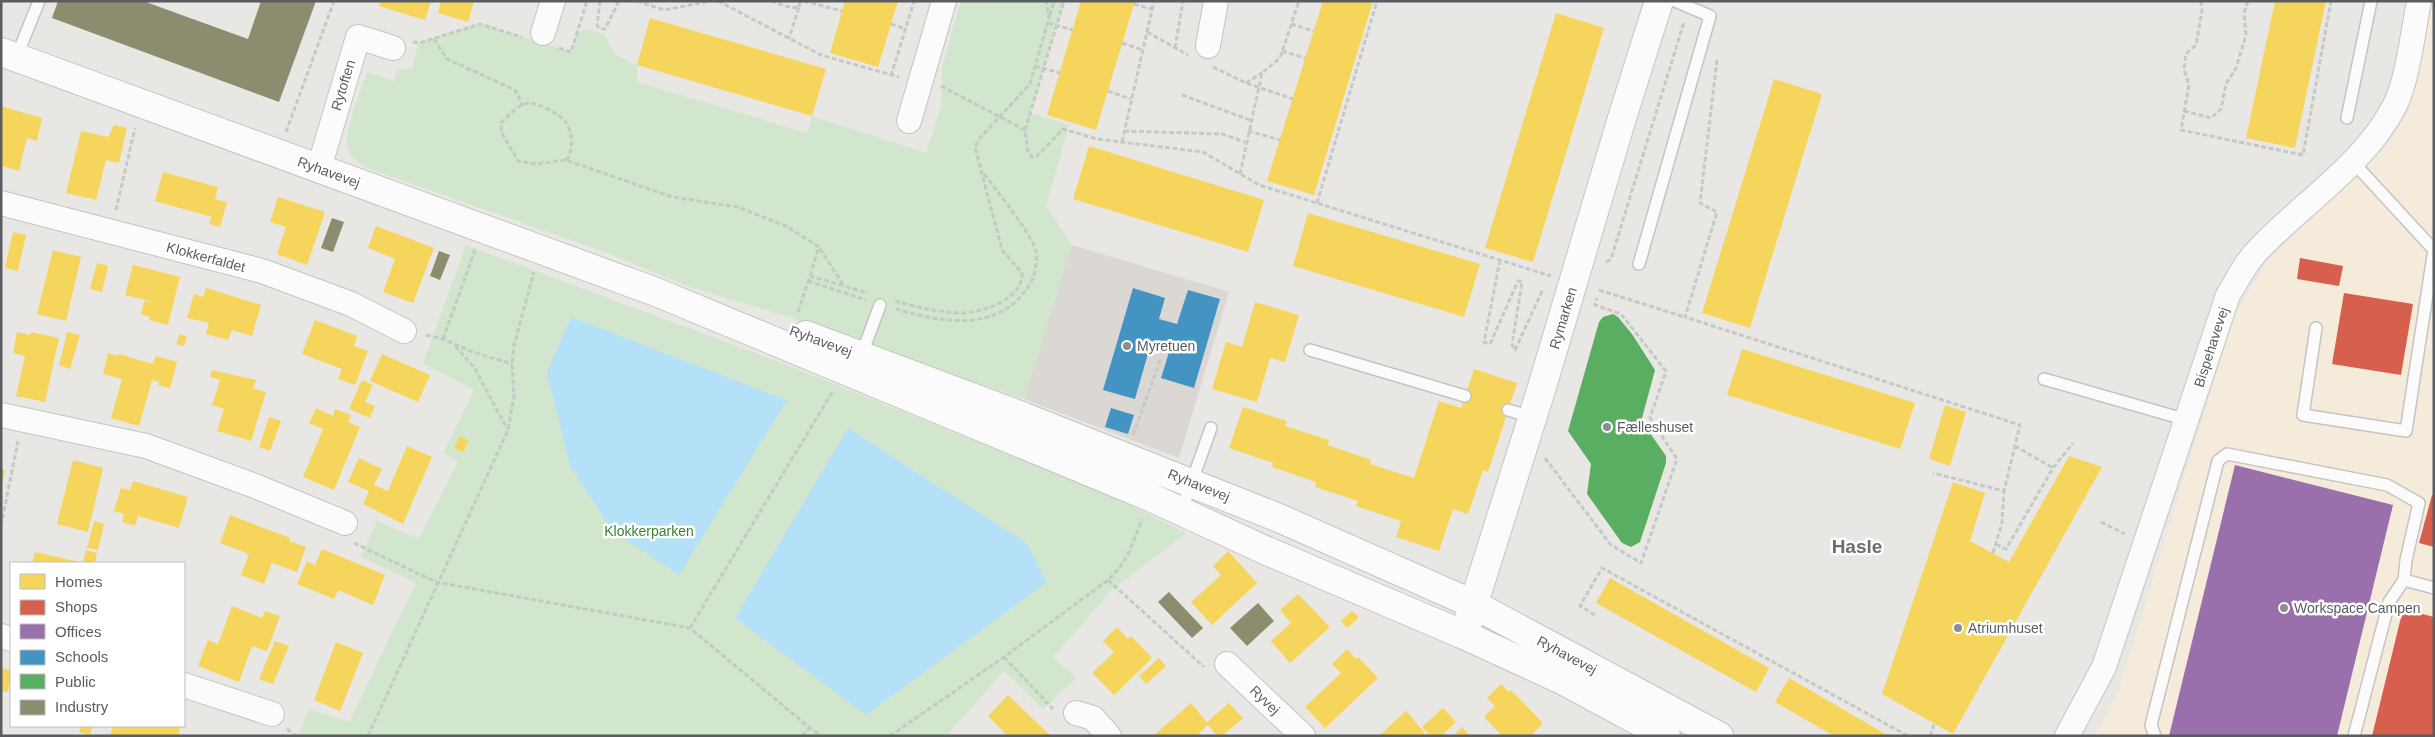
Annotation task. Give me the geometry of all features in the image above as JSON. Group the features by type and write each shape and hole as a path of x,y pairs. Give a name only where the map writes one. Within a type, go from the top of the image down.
{"street":[{"path":"541,39 553,1"},
{"path":"910,121 944,1"},
{"path":"1208,46 1216,1"},
{"name":"Rymarken","path":"1464,635 1522,448 1520,413 1574,283 1622,118 1659,1"},
{"name":"Bispehavevej","path":"2073,734 2104,668 2228,295 2258,249 2352,162 2376,135 2396,104 2419,1"},
{"name":"Rytoften","path":"318,168 358,37 393,48"},
{"name":"Ryhavevej","path":"9,55 656,292 1150,497 1392,606 1464,635 1562,680 1666,736"},
{"name":"Klokkerfaldet","path":"1,203 262,271 350,304 404,331"},
{"name":"Ryhavevej","path":"656,292 793,330 1192,482 1473,604 1719,736"},
{"path":"12,417 146,446 255,486 345,524"},
{"name":"Ryvej","path":"1227,664 1303,736"},
{"path":"185,686 272,714"},
{"path":"1076,714 1093,718 1109,736"}],"lane":[{"path":"9,55 39,1"},
{"path":"1639,264 1710,16 1675,1"},
{"path":"2347,118 2371,1"},
{"path":"2316,328 2303,415 2406,431 2434,249 2352,162"},
{"path":"861,356 884,302"},
{"path":"1310,350 1465,396"},
{"path":"2044,379 2187,420"},
{"path":"1181,512 1211,428"},
{"path":"2155,736 2151,725 2160,687 2218,461 2227,454 2386,485 2419,503 2406,560 2404,580 2389,602 2354,736"},
{"path":"2404,580 2434,588"}],"path":[{"path":"278,153 334,1"},
{"path":"393,48 401,40 419,43 480,24 541,39 571,52 587,1"},
{"path":"600,1 597,25 599,28 605,29 619,1"},
{"path":"637,1 664,10 710,1"},
{"path":"676,1 677,8"},
{"path":"718,1 821,55 891,76 936,84 1025,130"},
{"path":"771,1 792,8 798,7"},
{"path":"788,38 798,7 802,1 842,11"},
{"path":"891,76 914,1"},
{"path":"1046,1 1049,18"},
{"path":"808,281 884,302 961,313 992,305 1009,297 1019,288 1022,273 1002,250 975,151 976,144 1030,84 1054,1"},
{"path":"1064,1 1025,130 1028,152 1032,157 1037,156 1063,129 1098,139 1203,152 1260,185 2009,420 2020,425 2004,491 2002,523 1993,553"},
{"path":"1122,142 1154,1"},
{"path":"1175,48 1183,1"},
{"path":"1246,83 1280,58 1299,1"},
{"path":"1317,203 1377,1"},
{"path":"2201,1 2202,11 2196,45 2186,54 2184,69 2189,85 2181,130 2303,155 2330,1"},
{"path":"2184,111 2211,118 2221,110 2226,84 2236,68 2246,35 2244,13 2248,1"},
{"path":"1134,4 1152,9"},
{"path":"1500,260 1484,342 1490,344 1518,281 1522,282 1512,345 1515,350 1574,283 1611,259 1689,7"},
{"path":"1048,23 1072,30"},
{"path":"891,24 906,29"},
{"path":"1291,24 1314,31"},
{"path":"434,38 447,59 515,90 523,106"},
{"path":"1122,43 1143,50"},
{"path":"1282,52 1305,58"},
{"path":"1685,317 1717,212 1700,203 1717,55"},
{"path":"1035,66 1060,73"},
{"path":"1240,174 1245,142 1262,72"},
{"path":"1108,91 1131,98"},
{"path":"1182,95 1250,120"},
{"path":"566,160 570,156 569,128 564,120 545,109 530,103 517,108 502,123 502,134 518,161 536,164 566,160 672,197 738,207 786,226 819,247 844,286"},
{"path":"111,232 137,122"},
{"path":"1124,131 1222,134 1245,142"},
{"path":"1248,131 1280,140"},
{"path":"884,302 922,317 962,321 982,319 1001,312 1012,305 1024,292 1036,268 1034,246 981,169"},
{"path":"443,339 483,229"},
{"path":"793,330 819,247"},
{"path":"368,736 436,582 508,430 514,396 512,364 526,300 541,250"},
{"path":"810,276 870,294"},
{"path":"1522,448 1547,458 1611,545 1641,563 1677,459 1650,418 1666,371 1621,314 1595,305 1574,283"},
{"path":"404,331 443,339 512,364"},
{"path":"453,344 474,367 508,430"},
{"path":"1126,456 1161,358"},
{"path":"690,628 834,389"},
{"path":"1144,406 1151,408"},
{"path":"1,526 12,417"},
{"path":"1996,544 2006,549 2052,468 2073,443"},
{"path":"2015,446 2052,468"},
{"path":"1934,473 2004,491"},
{"path":"890,736 1004,657 1108,580 1128,557 1150,497"},
{"path":"2101,522 2120,532"},
{"path":"345,524 354,543 436,582 690,628 822,736"},
{"path":"1596,614 1580,606 1602,568 1908,736"},
{"path":"1108,580 1206,669 1227,664"},
{"path":"1004,657 1056,711 1076,714"},
{"path":"1930,736 1934,724"},
{"path":"802,736 810,728"}],"shaded area":[{"path":"2427,1 2434,1 2434,736 2094,736 2117,695 2234,317 2267,261 2386,147 2409,110"},
{"name":"Myretuen","path":"1072,245 1229,292 1179,458 1024,399"}],"green space":[{"path":"961,1 1064,1 1030,113 1069,125 1046,207 1072,245 1024,399 789,317 690,287 605,252 367,168 353,158 348,149 347,142 350,123 367,72 394,81 397,70 412,68 419,43 480,24 571,52 577,34 585,29 604,34 615,55 637,65 637,82 807,133 812,116 926,153 941,107 942,68"},
{"name":"Klokkerparken","path":"466,245 792,367 1113,497 1186,533 1112,590 1053,657 1076,678 1043,709 1004,671 946,736 298,736 309,709 349,722 416,583 361,557 377,521 419,539 458,462 443,453 474,390 423,363"}],"water":[{"path":"571,317 787,400 679,575 612,530 570,466 547,372"},
{"path":"848,428 1026,543 1047,582 866,715 735,618"}],"building: Homes":[{"path":"381,1 431,1 425,20 379,6"},
{"path":"441,1 474,1 468,22 438,13"},
{"path":"845,1 898,1 878,67 830,53"},
{"path":"1081,1 1135,1 1096,130 1047,115"},
{"path":"1323,1 1373,1 1314,195 1267,181"},
{"path":"2275,1 2326,1 2295,148 2246,138"},
{"path":"1556,13 1604,28 1533,262 1485,248"},
{"path":"650,18 826,69 812,116 637,65"},
{"path":"1774,79 1822,94 1750,328 1702,313"},
{"path":"1,106 42,118 37,141 27,138 19,171 1,166"},
{"path":"114,125 127,128 119,163 106,160 96,200 66,193 81,131 108,137"},
{"path":"1089,146 1264,200 1248,252 1073,199"},
{"path":"163,172 218,187 215,199 227,202 220,227 209,224 212,217 155,201"},
{"path":"278,197 325,212 307,265 277,254 286,227 270,222"},
{"path":"1308,213 1480,264 1464,317 1293,266"},
{"path":"376,226 434,248 413,303 383,292 395,259 368,248"},
{"path":"13,232 26,235 18,271 5,268"},
{"path":"53,250 81,257 66,321 37,314"},
{"path":"97,263 108,266 102,292 90,289"},
{"path":"133,265 180,277 168,325 149,320 150,317 141,314 144,301 154,302 125,295"},
{"path":"206,288 261,305 252,336 232,330 228,340 206,334 209,323 187,318 194,294 203,297"},
{"path":"1255,302 1299,315 1285,362 1270,358 1257,402 1212,389 1226,342 1242,347"},
{"path":"315,320 357,336 354,346 368,351 355,385 338,379 342,369 302,354"},
{"path":"17,332 30,335 31,332 59,338 45,402 16,396 25,356 13,353"},
{"path":"67,332 80,335 70,369 59,365"},
{"path":"180,334 187,337 184,346 176,344"},
{"path":"1742,349 1915,403 1900,449 1727,395"},
{"path":"108,353 119,356 119,354 153,364 156,356 177,362 170,388 158,385 159,382 152,380 139,426 111,418 122,379 103,374"},
{"path":"382,354 430,375 418,402 370,381"},
{"path":"1474,369 1517,383 1488,472 1483,470 1468,514 1453,509 1439,551 1396,537 1401,521 1356,506 1358,501 1315,487 1316,482 1272,467 1273,463 1229,448 1243,407 1287,421 1285,426 1329,440 1328,445 1371,460 1370,464 1414,478 1439,401 1461,408"},
{"path":"212,370 256,380 253,388 266,392 251,441 217,431 224,409 212,405 220,380 210,377"},
{"path":"362,380 373,385 365,402 375,406 370,418 349,409"},
{"path":"1945,405 1966,412 1950,466 1929,459"},
{"path":"316,408 333,416 335,409 351,415 348,422 360,427 334,490 303,477 323,429 309,423"},
{"path":"269,417 281,421 270,451 259,447"},
{"path":"460,436 469,441 463,452 454,448"},
{"path":"407,446 432,457 403,524 363,504 369,491 348,482 359,458 382,469 374,485 388,491"},
{"name":"Atriumhuset","path":"2069,456 2102,467 1953,734 1882,694 1953,482 1985,493 1970,541 2009,562"},
{"path":"73,460 103,468 88,532 57,524"},
{"path":"1,470 5,470 2,485 1,485"},
{"path":"133,481 188,497 179,528 138,516 135,526 122,522 124,514 114,511 121,488 130,490"},
{"path":"230,515 290,538 289,541 306,547 297,572 272,563 264,584 241,575 249,554 220,543"},
{"path":"94,521 104,524 98,550 87,548"},
{"path":"322,549 385,575 373,605 338,590 334,599 297,584 307,561 315,565"},
{"path":"86,550 97,553 95,562 83,562"},
{"path":"1228,551 1257,583 1212,625 1191,602 1221,575 1213,566"},
{"path":"35,552 80,562 32,562"},
{"path":"1610,578 1769,668 1756,692 1596,603"},
{"path":"1298,594 1330,627 1290,663 1271,641 1291,623 1280,610"},
{"path":"232,606 262,618 265,611 280,616 267,651 252,646 239,682 198,666 208,640 218,644"},
{"path":"1352,611 1359,617 1347,628 1341,621"},
{"path":"1117,627 1128,639 1131,636 1152,658 1114,695 1092,673 1114,652 1103,641"},
{"path":"275,641 289,646 273,684 259,679"},
{"path":"336,642 363,653 340,711 314,700"},
{"path":"1347,649 1356,659 1358,657 1378,678 1325,728 1305,707 1341,673 1332,664"},
{"path":"1159,658 1166,666 1146,684 1139,676"},
{"path":"1,668 10,670 8,692 1,691"},
{"path":"1789,678 1889,736 1834,736 1775,702"},
{"path":"1501,684 1509,692 1511,690 1543,723 1531,736 1502,736 1484,717 1495,706 1487,698"},
{"path":"1008,695 1051,736 1008,736 988,716"},
{"path":"1191,703 1207,722 1229,703 1243,718 1222,736 1217,736 1208,725 1196,736 1153,736"},
{"path":"1443,708 1456,722 1441,736 1430,736 1422,727"},
{"path":"1406,711 1425,733 1422,736 1379,736"},
{"path":"81,727 93,727 90,735 79,732"},
{"path":"113,727 181,727 178,736 110,736"},
{"path":"1462,727 1470,736 1455,734"}],"building: Shops":[{"path":"2300,258 2343,266 2339,286 2297,279"},
{"path":"2344,293 2413,304 2401,375 2332,364"},
{"path":"2432,495 2434,495 2434,547 2419,543"},
{"path":"2403,609 2434,617 2434,736 2372,736"}],"building: Offices":[{"name":"Workspace Campen","path":"2235,465 2393,505 2337,736 2169,736"}],"building: Schools":[{"path":"1133,288 1165,298 1159,319 1177,324 1188,290 1220,299 1194,388 1161,378 1170,349 1151,343 1135,399 1103,390"},
{"path":"1111,408 1134,415 1128,434 1105,427"}],"building: Public":[{"name":"Fælleshuset","path":"1613,314 1618,317 1632,334 1655,370 1642,418 1643,423 1666,456 1666,463 1640,542 1631,547 1622,543 1587,494 1591,464 1568,431 1599,322 1603,317"}],"building: Industry":[{"path":"58,1 143,1 248,39 261,1 316,1 279,102 52,18"},
{"path":"332,218 344,222 333,252 321,248"},
{"path":"439,251 450,255 440,280 430,276"},
{"path":"1169,592 1203,628 1192,638 1158,602"},
{"path":"1258,603 1274,621 1247,646 1230,628"}],"place":[{"name":"Myretuen","path":"1127,346"},
{"name":"Fælleshuset","path":"1607,427"},
{"name":"Workspace Campen","path":"2284,608"},
{"name":"Atriumhuset","path":"1958,628"}],"district":[{"name":"Hasle","path":"1857,546"}]}
